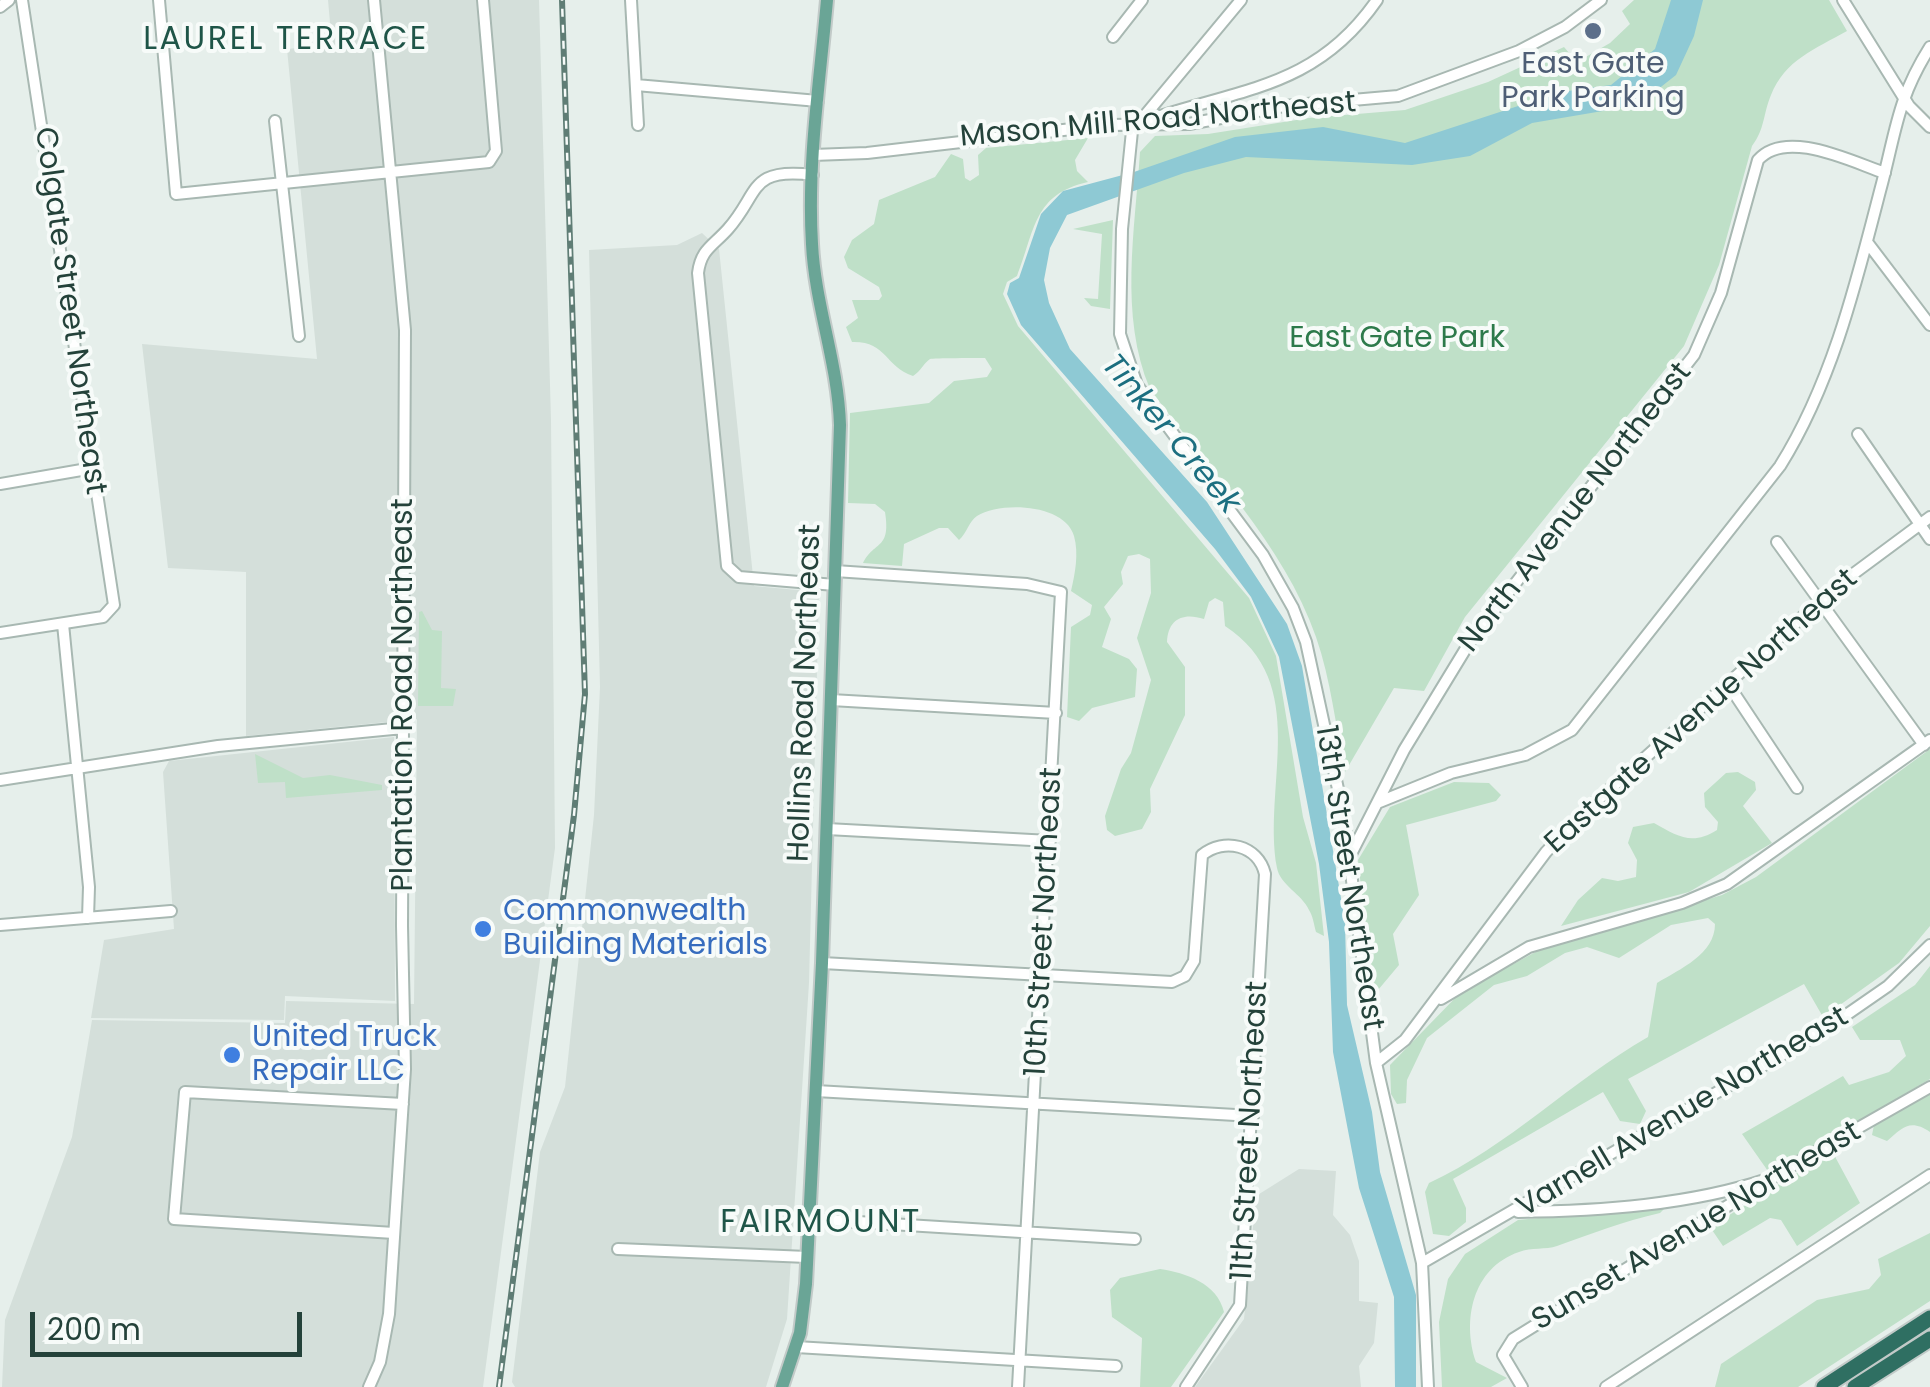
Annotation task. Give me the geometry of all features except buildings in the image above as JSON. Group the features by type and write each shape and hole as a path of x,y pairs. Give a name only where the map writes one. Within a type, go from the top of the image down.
{"highway":[{"path":"1824,1387 1930,1318"},
{"path":"1855,1387 1930,1339"}],"main road":[{"name":"Hollins Road Northeast","path":"782,1387 796,1347 807,1257 827,828 840,400 814,274 812,174 828,0"}],"street":[{"path":"0,7 9,0"},
{"name":"Colgate Street Northeast","path":"22,0 114,605 103,618 63,624"},
{"path":"160,0 176,194 486,164 496,151 483,0"},
{"name":"Plantation Road Northeast","path":"369,1387 385,1343 407,1018 402,942 406,366 374,0"},
{"path":"631,0 638,125"},
{"path":"1113,37 1142,0"},
{"path":"1138,124 1241,0"},
{"path":"1138,124 1306,69 1342,43 1376,0"},
{"name":"Mason Mill Road Northeast","path":"813,155 1138,124 1190,124 1284,106 1398,96 1519,51 1565,27 1600,0"},
{"path":"1844,0 1902,96 1930,127"},
{"path":"1377,803 1426,781 1547,746 1580,721 1792,446 1847,312 1902,96 1930,48"},
{"path":"636,85 818,102"},
{"path":"275,121 299,336"},
{"name":"13th Street Northeast","path":"1138,124 1130,142 1118,314 1130,370 1148,402 1263,555 1293,608 1318,691 1350,855 1376,1063 1422,1263 1428,1387"},
{"name":"North Avenue Northeast","path":"1350,855 1471,640 1694,355 1721,293 1758,160 1777,147 1800,147 1885,173"},
{"path":"812,174 785,174 754,186 731,226 702,254 698,273 727,566 739,577 835,578"},
{"path":"1867,242 1930,325"},
{"path":"1858,434 1930,540"},
{"path":"0,484 93,468"},
{"name":"Eastgate Avenue Northeast","path":"1376,1063 1404,1040 1436,1002 1567,828 1822,600 1930,517"},
{"path":"1436,1002 1528,948 1682,902 1727,884 1927,742 1777,542"},
{"name":"10th Street Northeast","path":"835,578 929,578 1058,589 1062,612 1018,1387"},
{"path":"0,633 63,624 89,887 88,918"},
{"path":"1728,684 1796,788"},
{"path":"831,700 1056,713"},
{"path":"0,780 218,746 403,728"},
{"path":"827,828 1050,841"},
{"name":"11th Street Northeast","path":"1042,974 1162,982 1186,976 1194,961 1202,855 1212,848 1231,845 1249,850 1259,859 1264,874 1240,1305 1186,1387"},
{"path":"0,925 171,911"},
{"name":"Varnell Avenue Northeast","path":"1422,1263 1862,1006 1930,945"},
{"path":"822,963 1042,974"},
{"name":"Sunset Avenue Northeast","path":"1522,1387 1504,1359 1504,1350 1513,1338 1930,1087"},
{"path":"816,1091 1253,1116"},
{"path":"394,1232 174,1219 185,1092 403,1104"},
{"path":"1515,1212 1566,1211 1720,1193 1778,1175"},
{"path":"1606,1387 1930,1175"},
{"path":"809,1219 1136,1240"},
{"path":"618,1248 807,1257"},
{"path":"796,1347 1116,1366"}],"shaded area":[{"path":"328,0 539,0 551,420 555,848 483,1387 2,1387 5,1320 72,1137 92,1020 285,1023 286,1001 414,1004 417,719 246,736 246,572 168,568 142,344 317,359 287,49 332,45"},
{"path":"702,233 719,249 754,586 819,592 809,983 787,1319 766,1387 515,1387 512,1382 540,1152 565,1087 594,815 600,687 589,250 677,245"},
{"path":"394,737 395,1001 285,996 284,1020 91,1018 104,940 174,929 163,772 169,761"},
{"path":"1299,1169 1336,1171 1333,1215 1350,1235 1359,1261 1359,1301 1378,1303 1374,1343 1359,1366 1361,1387 1195,1387 1244,1319 1256,1196"}],"green space":[{"name":"East Gate Park","path":"1634,0 1829,0 1847,31 1802,57 1777,83 1752,146 1719,265 1684,346 1465,617 1424,691 1394,688 1345,772 1326,670 1302,603 1264,538 1150,389 1140,361 1132,272 1140,152 1155,136 1208,134 1309,118 1405,110 1488,82 1564,47 1577,62 1610,43 1630,24 1622,11"},
{"path":"1088,138 1075,160 1077,171 1088,182 1056,195 1046,205 1017,276 1007,282 1003,294 1018,326 1249,598 1276,656 1303,817 1316,863 1324,936 1316,932 1306,904 1282,879 1277,868 1276,706 1268,676 1252,649 1225,626 1223,602 1215,598 1209,602 1204,619 1183,617 1170,628 1167,642 1185,667 1185,715 1150,789 1151,812 1142,829 1115,836 1107,830 1105,816 1121,769 1131,753 1151,680 1137,638 1151,593 1150,559 1139,554 1128,556 1121,572 1123,584 1104,607 1111,619 1102,647 1129,659 1137,669 1135,697 1092,708 1079,721 1067,717 1071,627 1090,615 1092,605 1071,591 1076,564 1074,536 1058,517 1031,508 988,511 974,518 959,540 948,528 939,528 904,544 902,566 863,563 884,539 885,512 875,504 848,503 850,413 929,403 954,381 987,377 992,369 985,358 930,359 913,376 872,345 852,342 846,327 858,318 852,300 879,300 882,296 879,287 848,268 844,257 852,240 874,224 879,200 935,177 951,154 963,159 965,178 970,181 979,175 978,155 986,148"},
{"path":"1113,220 1110,309 1091,306 1084,298 1098,299 1102,234 1073,229"},
{"path":"422,611 432,630 442,631 441,688 456,689 453,706 418,706"},
{"path":"1930,749 1930,926 1899,963 1823,1017 1804,984 1628,1079 1646,1111 1640,1124 1620,1121 1603,1092 1453,1179 1466,1208 1466,1222 1449,1236 1433,1234 1425,1192 1429,1183 1486,1151 1648,1037 1657,983 1703,952 1715,924 1708,918 1671,925 1619,958 1587,947 1565,953 1527,976 1494,985 1427,1038 1407,1080 1406,1103 1397,1104 1391,1094 1390,1065 1460,993 1541,949 1722,895 1756,877"},
{"path":"255,754 303,778 330,775 382,785 382,790 286,798 285,782 258,783"},
{"path":"1738,772 1755,782 1756,790 1743,806 1772,843 1689,892 1561,926 1578,900 1602,878 1618,881 1636,877 1637,860 1628,843 1633,827 1654,823 1692,838 1717,830 1718,822 1705,807 1704,793 1726,773"},
{"path":"1454,782 1489,783 1501,795 1496,801 1406,825 1419,895 1393,934 1399,965 1373,996 1358,860 1390,807"},
{"path":"1930,966 1930,1079 1770,1174 1742,1134 1843,1076 1849,1085 1889,1072 1906,1056 1900,1040 1860,1040 1852,1027 1915,985"},
{"path":"1930,1094 1930,1132 1912,1125 1887,1141 1872,1135 1874,1125"},
{"path":"1832,1151 1860,1203 1797,1246 1781,1220 1770,1218 1723,1246 1710,1227"},
{"path":"1665,1208 1660,1213 1553,1247 1524,1250 1490,1270 1471,1313 1472,1346 1476,1362 1507,1378 1491,1387 1442,1387 1439,1322 1448,1279 1465,1254 1518,1220"},
{"path":"1930,1233 1930,1301 1798,1387 1715,1387 1721,1364 1817,1300 1869,1289 1881,1275 1878,1259"},
{"path":"1160,1269 1180,1273 1208,1287 1224,1312 1171,1387 1140,1387 1142,1338 1112,1317 1110,1290 1120,1278"}],"water":[{"path":"1671,0 1703,0 1694,36 1676,75 1638,105 1532,123 1470,156 1412,165 1246,157 1184,173 1067,215 1050,248 1044,280 1049,303 1070,349 1207,502 1287,624 1302,666 1345,922 1347,1005 1372,1112 1380,1172 1416,1295 1416,1387 1395,1387 1394,1297 1359,1188 1333,1052 1329,942 1319,864 1279,657 1251,597 1215,549 1021,325 1007,294 1010,283 1019,278 1041,214 1063,191 1134,172 1235,137 1323,127 1405,143 1561,92 1611,85 1655,49"}],"railway":[{"path":"499,1387 574,815 585,694 562,0"}],"place":[{"name":"East Gate Park Parking","path":"1593,31"},
{"name":"Commonwealth Building Materials","path":"483,929"},
{"name":"United Truck Repair LLC","path":"232,1055"}],"district":[{"name":"LAUREL TERRACE","path":"286,41"},
{"name":"FAIRMOUNT","path":"821,1224"}],"water label":[{"name":"Tinker Creek","path":"1170,435"}]}
